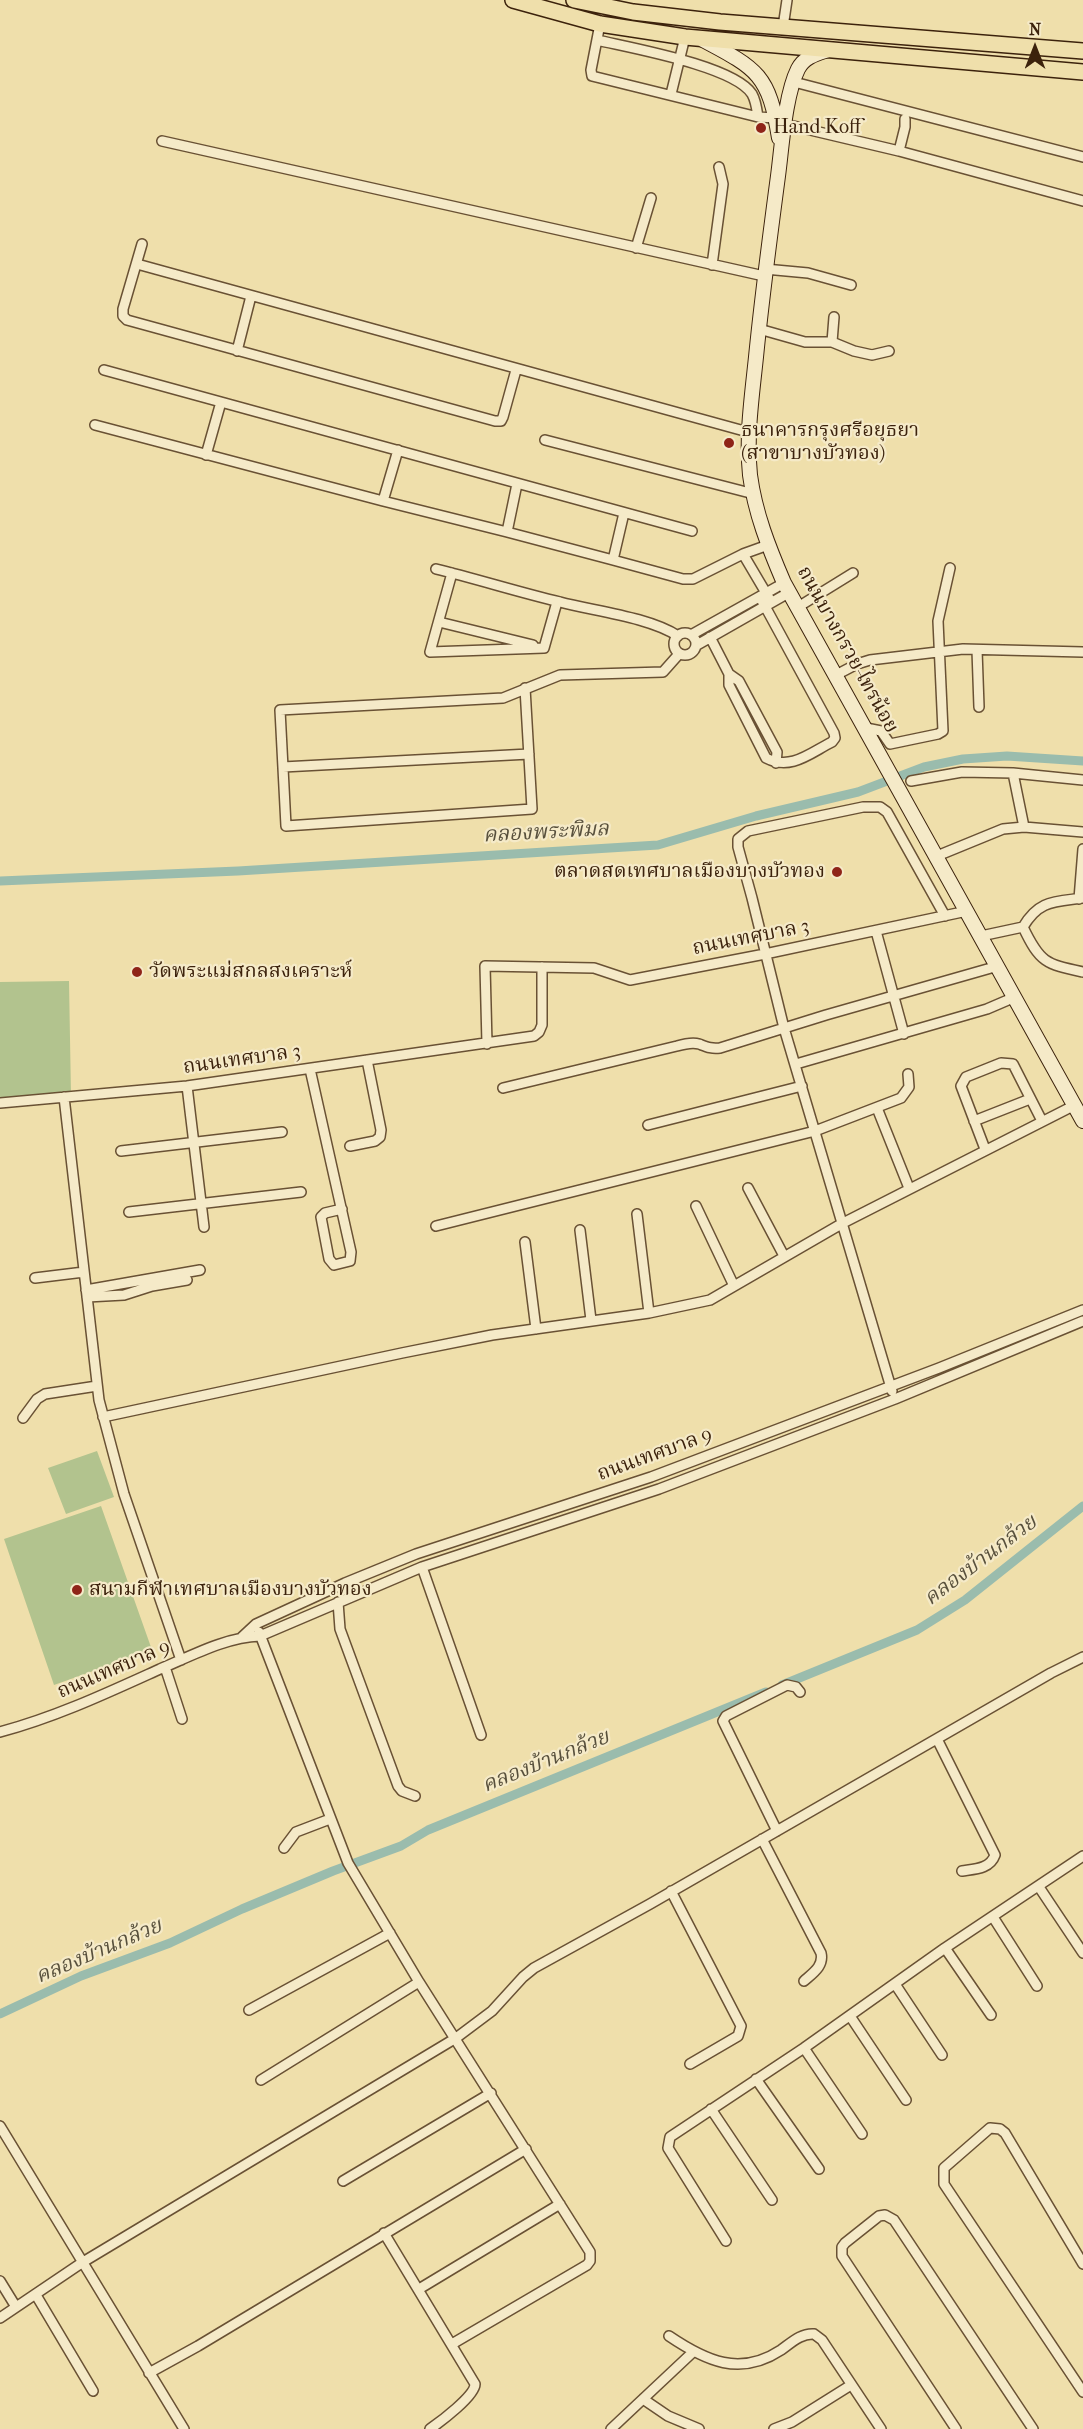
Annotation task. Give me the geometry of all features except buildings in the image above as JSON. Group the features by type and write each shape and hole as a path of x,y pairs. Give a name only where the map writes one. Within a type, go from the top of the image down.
{"main road":[{"name":"ถนนบางกรวย-ไทรน้อย","path":"513,0 598,32 685,37 1065,70"},
{"path":"574,0 664,16 1083,51"},
{"name":"ถนนบางกรวย-ไทรน้อย","path":"702,39 741,60 759,75 768,89 781,121 782,152 765,273 748,432 754,494 768,545 787,587 1082,1119"},
{"path":"1060,48 1083,45"},
{"name":"ถนนบางกรวย-ไทรน้อย","path":"781,121 800,66 804,61 828,50"},
{"path":"1065,70 1083,72"},
{"path":"1065,70 1083,77"}],"street":[{"path":"783,27 787,0"},
{"path":"758,117 755,100 746,87 719,71 680,61 598,32 591,70 592,76 671,94 758,117 899,151 1083,201"},
{"path":"671,94 685,37"},
{"path":"794,82 1083,157"},
{"path":"899,151 905,119"},
{"path":"162,141 712,265 765,273 808,273 851,285"},
{"path":"712,265 723,184 719,167"},
{"path":"636,248 651,198"},
{"path":"142,244 123,316 128,320 495,421 501,421 503,417 516,370"},
{"path":"137,264 748,432"},
{"path":"237,351 251,296"},
{"path":"832,342 834,316"},
{"path":"759,329 805,342 832,342 872,355 889,351"},
{"path":"104,370 692,531"},
{"path":"206,454 220,402"},
{"path":"95,425 683,579 693,579 743,554 768,545"},
{"path":"545,440 754,494"},
{"path":"383,501 398,450"},
{"path":"507,532 517,484"},
{"path":"613,560 624,513"},
{"path":"710,637 729,674 729,685 766,758 776,763 791,763 832,742 835,738 834,733 743,554"},
{"path":"866,728 881,731 890,744 938,735 942,731 938,621 950,568"},
{"path":"436,569 557,602 650,624 667,629 678,636"},
{"path":"452,573 430,652 544,648"},
{"path":"798,607 853,573"},
{"path":"679,654 674,645 678,636 684,633 691,635 763,595 787,587"},
{"path":"696,645 768,605 787,587"},
{"path":"544,648 557,602"},
{"path":"439,622 544,648"},
{"path":"679,654 690,655 695,650 696,645 691,635"},
{"path":"977,650 979,707"},
{"path":"836,675 870,660 939,652 977,650 1083,652"},
{"path":"525,688 532,810 286,826 280,710 503,698 525,688 560,675 663,672 679,654"},
{"path":"729,674 739,681 777,752 776,763"},
{"path":"749,724 758,719"},
{"path":"283,767 529,754"},
{"path":"911,781 962,772 1013,773 1083,780"},
{"path":"1013,773 1024,827"},
{"path":"895,1399 784,1028 738,847 738,839 748,831 863,807 880,807 887,812 945,916"},
{"path":"937,856 990,832 1003,829 1024,827 1083,832"},
{"path":"981,936 1023,927 1031,913 1039,907 1081,899 1083,849"},
{"name":"ถนนเทศบาล 3","path":"487,1044 485,966 594,968 630,980 967,911"},
{"path":"1023,927 1046,962 1083,972"},
{"path":"876,931 904,1034"},
{"path":"503,1088 677,1046 699,1044 706,1048 720,1048 998,966"},
{"name":"ถนนเทศบาล 3","path":"0,1103 187,1086 534,1036 542,1025 542,968"},
{"path":"796,1064 987,1009 1015,997"},
{"path":"350,1146 375,1141 380,1137 381,1130 367,1060"},
{"path":"985,1149 962,1082 966,1077 1007,1062 1016,1068 1042,1121"},
{"path":"310,1069 342,1209 352,1258 346,1263 334,1265 329,1259 321,1217 325,1213 342,1209"},
{"path":"436,1226 815,1131 901,1098 909,1087 908,1074"},
{"path":"187,1086 204,1227"},
{"path":"648,1125 802,1086"},
{"path":"64,1097 97,1386 103,1417 124,1494 181,1660"},
{"path":"974,1121 1030,1099"},
{"path":"103,1417 402,1353 591,1320 649,1313 710,1300 843,1223 1074,1105"},
{"path":"877,1107 909,1188"},
{"path":"121,1151 282,1132"},
{"path":"748,1188 784,1256"},
{"path":"129,1212 300,1192"},
{"path":"696,1206 734,1286"},
{"path":"637,1214 649,1313"},
{"path":"580,1230 591,1320"},
{"path":"525,1242 536,1329"},
{"path":"86,1293 200,1270"},
{"path":"35,1278 84,1272"},
{"path":"86,1293 124,1295 152,1286 187,1280"},
{"name":"ถนนเทศบาล 9","path":"0,1732 50,1717 242,1636 256,1624 345,1583 416,1554 651,1477 891,1387 1083,1310"},
{"name":"ถนนเทศบาล 9","path":"242,1636 260,1636 422,1567 659,1489 895,1399 1083,1321"},
{"path":"24,1418 37,1399 45,1394 97,1386"},
{"path":"422,1567 481,1735"},
{"path":"338,1602 340,1629 398,1786 402,1791 415,1796"},
{"path":"256,1624 348,1863 419,1982 590,2252 590,2261 587,2265 452,2344"},
{"path":"0,2318 83,2262 456,2038 492,2011 534,1968 671,1892 1051,1673 1083,1657"},
{"path":"165,1667 182,1719"},
{"path":"777,1831 723,1720 726,1716 787,1685 796,1687 800,1692"},
{"path":"937,1739 995,1855 987,1866 962,1871"},
{"path":"284,1848 296,1832 330,1819"},
{"path":"762,1839 821,1953 822,1959 818,1968 804,1981"},
{"path":"726,2241 668,2145 670,2137 804,2049 945,1948 1083,1856"},
{"path":"1039,1887 1083,1953"},
{"path":"671,1892 741,2026 738,2036 690,2064"},
{"path":"993,1917 1037,1986"},
{"path":"249,2010 390,1933"},
{"path":"945,1948 991,2015"},
{"path":"261,2080 419,1982"},
{"path":"895,1984 942,2055"},
{"path":"850,2016 906,2100"},
{"path":"804,2049 862,2134"},
{"path":"756,2079 819,2169"},
{"path":"343,2181 491,2093"},
{"path":"711,2109 772,2200"},
{"path":"0,2126 184,2429"},
{"path":"1083,2264 1005,2133 1000,2129 990,2128 944,2168 944,2184 1083,2392"},
{"path":"150,2373 526,2149"},
{"path":"419,2289 560,2204"},
{"path":"956,2429 842,2256 842,2247 845,2243 879,2216 889,2216 894,2220 1033,2429"},
{"path":"384,2233 475,2384 475,2390 430,2429"},
{"path":"0,2281 16,2307"},
{"path":"36,2295 93,2391"},
{"path":"669,2336 693,2352 714,2360 733,2364 751,2364 769,2358 802,2336 814,2334 822,2340 881,2429"},
{"path":"611,2429 693,2352"},
{"path":"774,2429 792,2422 851,2385"},
{"path":"643,2398 668,2416 699,2429"}],"green space":[{"path":"69,981 71,1096 0,1103 0,982"},
{"path":"97,1451 114,1497 66,1514 48,1468"},
{"path":"101,1506 152,1650 54,1685 4,1539"}],"waterway":[{"name":"คลองพระพิมล","path":"0,881 238,871 658,845 756,816 858,792 924,767 963,759 1007,756 1083,761"},
{"name":"คลองบ้านกล้วย","path":"782,1685 917,1630 965,1600 1083,1506"},
{"name":"คลองบ้านกล้วย","path":"0,2014 81,1976 170,1943 242,1909 333,1871 401,1846 428,1830 766,1692"}],"place":[{"name":"Hand Koff","path":"761,128"},
{"name":"ธนาคารกรุงศรีอยุธยา (สาขาบางบัวทอง)","path":"729,443"},
{"name":"ตลาดสดเทศบาลเมืองบางบัวทอง","path":"837,872"},
{"name":"วัดพระแม่สกลสงเคราะห์","path":"137,972"},
{"name":"สนามกีฬาเทศบาลเมืองบางบัวทอง","path":"77,1590"}]}
